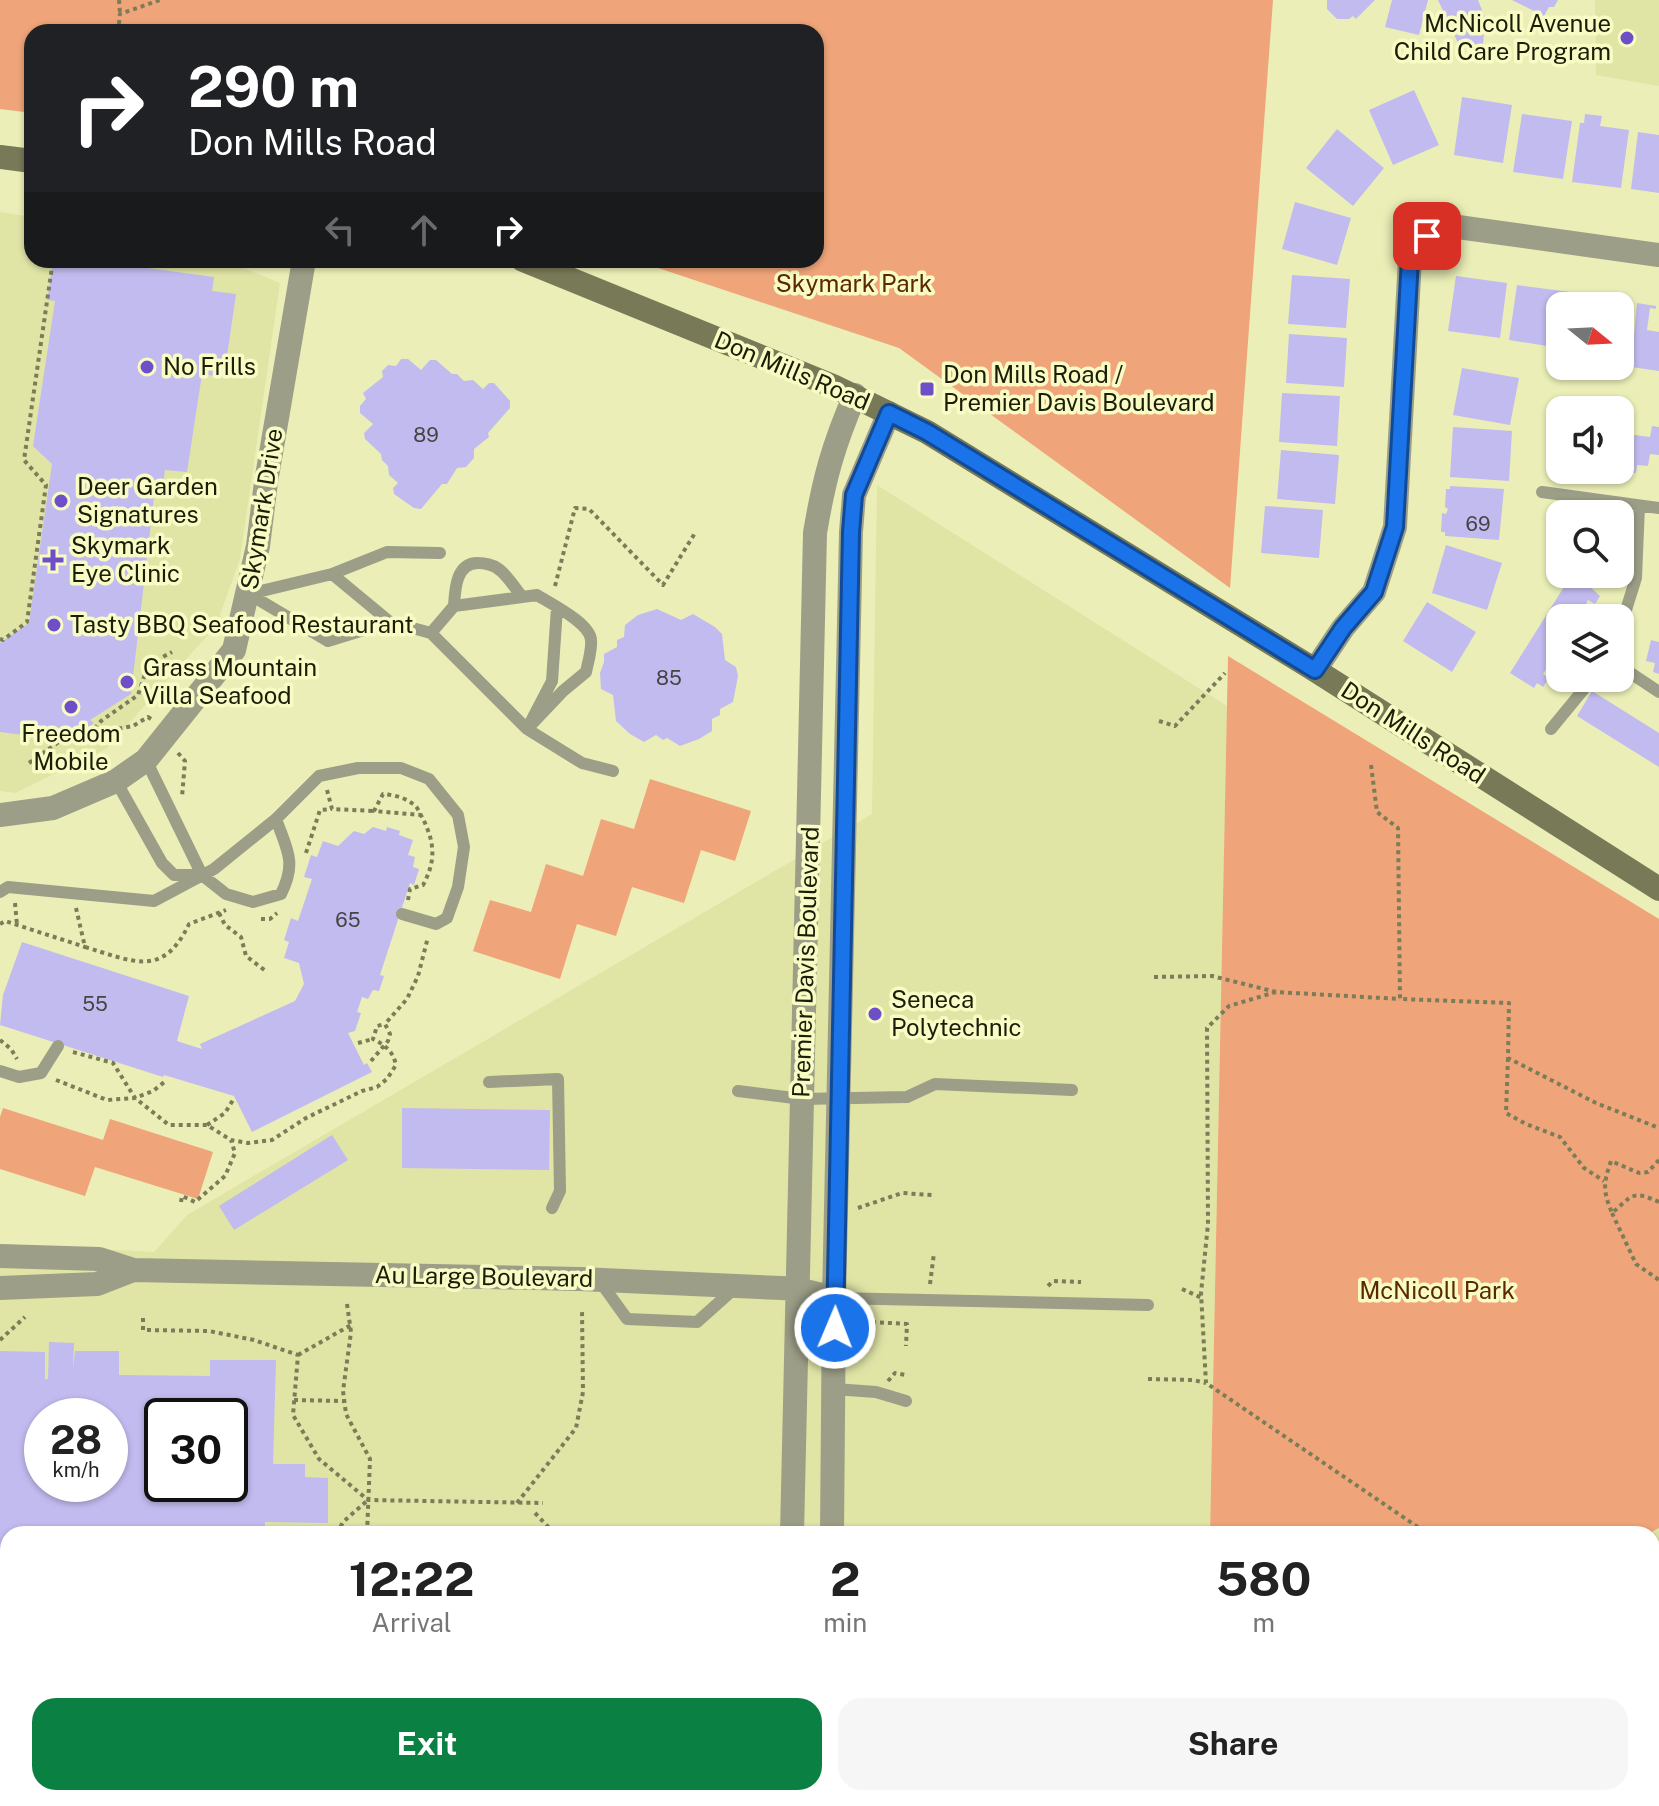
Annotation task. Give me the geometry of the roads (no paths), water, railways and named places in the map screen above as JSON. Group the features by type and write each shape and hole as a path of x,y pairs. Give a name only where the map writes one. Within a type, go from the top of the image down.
{"main road":[{"path":"0,157 24,160"},
{"name":"Don Mills Road","path":"543,268 855,395 927,432 1315,670 1659,889"}],"street":[{"path":"1315,670 1343,628 1374,592 1395,527 1410,259 1427,236 1458,227 1659,255"},
{"name":"Skymark Drive","path":"0,815 53,808 116,781 146,760 234,650 249,594 303,268"},
{"name":"Premier Davis Boulevard","path":"792,1526 815,533 824,479 835,441 855,395"},
{"name":"Premier Davis Boulevard","path":"832,1526 834,1298 852,520 854,495 889,413"},
{"name":"Au Large Boulevard","path":"0,1256 99,1259 133,1270 599,1280 797,1289 834,1298"},
{"name":"Au Large Boulevard","path":"0,1288 97,1284 133,1270"}],"lane":[{"path":"1542,492 1659,508"},
{"path":"1628,604 1636,578 1639,506"},
{"path":"249,594 332,574 387,552 440,553"},
{"path":"431,633 454,606 455,585 461,571 471,563 498,568 522,597"},
{"path":"332,574 390,622 431,633 527,729 582,763 613,771"},
{"path":"249,594 328,641 390,622"},
{"path":"454,606 537,595 587,627 591,638 586,672 527,729"},
{"path":"527,729 552,681 554,606"},
{"path":"1634,675 1659,692"},
{"path":"1551,729 1581,692"},
{"path":"146,760 202,875 226,894 253,902 281,894 290,875 290,860 276,819"},
{"path":"0,892 8,887 154,901 214,869 276,819 322,775 358,768 401,768 429,779 458,815 464,847 458,887 447,918 436,924 404,914"},
{"path":"116,781 162,863 174,875 202,875"},
{"path":"0,1071 19,1077 39,1073 64,1049"},
{"path":"489,1082 558,1079 560,1191 552,1208"},
{"path":"738,1091 802,1099 907,1097 935,1084 1072,1090"},
{"path":"599,1280 627,1319 697,1322 737,1286"},
{"path":"834,1298 1148,1305"},
{"path":"834,1389 876,1392 906,1401"}],"place":[{"name":"McNicoll Avenue Child Care Program","path":"1627,38"},
{"name":"No Frills","path":"147,367"},
{"name":"Don Mills Road / Premier Davis Boulevard","path":"927,389"},
{"name":"Deer Garden Signatures","path":"61,501"},
{"name":"Skymark Eye Clinic","path":"53,560"},
{"name":"Tasty BBQ Seafood Restaurant","path":"54,625"},
{"name":"Grass Mountain Villa Seafood","path":"127,682"},
{"name":"Freedom Mobile","path":"71,707"},
{"name":"Seneca Polytechnic","path":"875,1014"}],"park label":[{"name":"Skymark Park","path":"854,284"},
{"name":"McNicoll Park","path":"1437,1291"}]}
